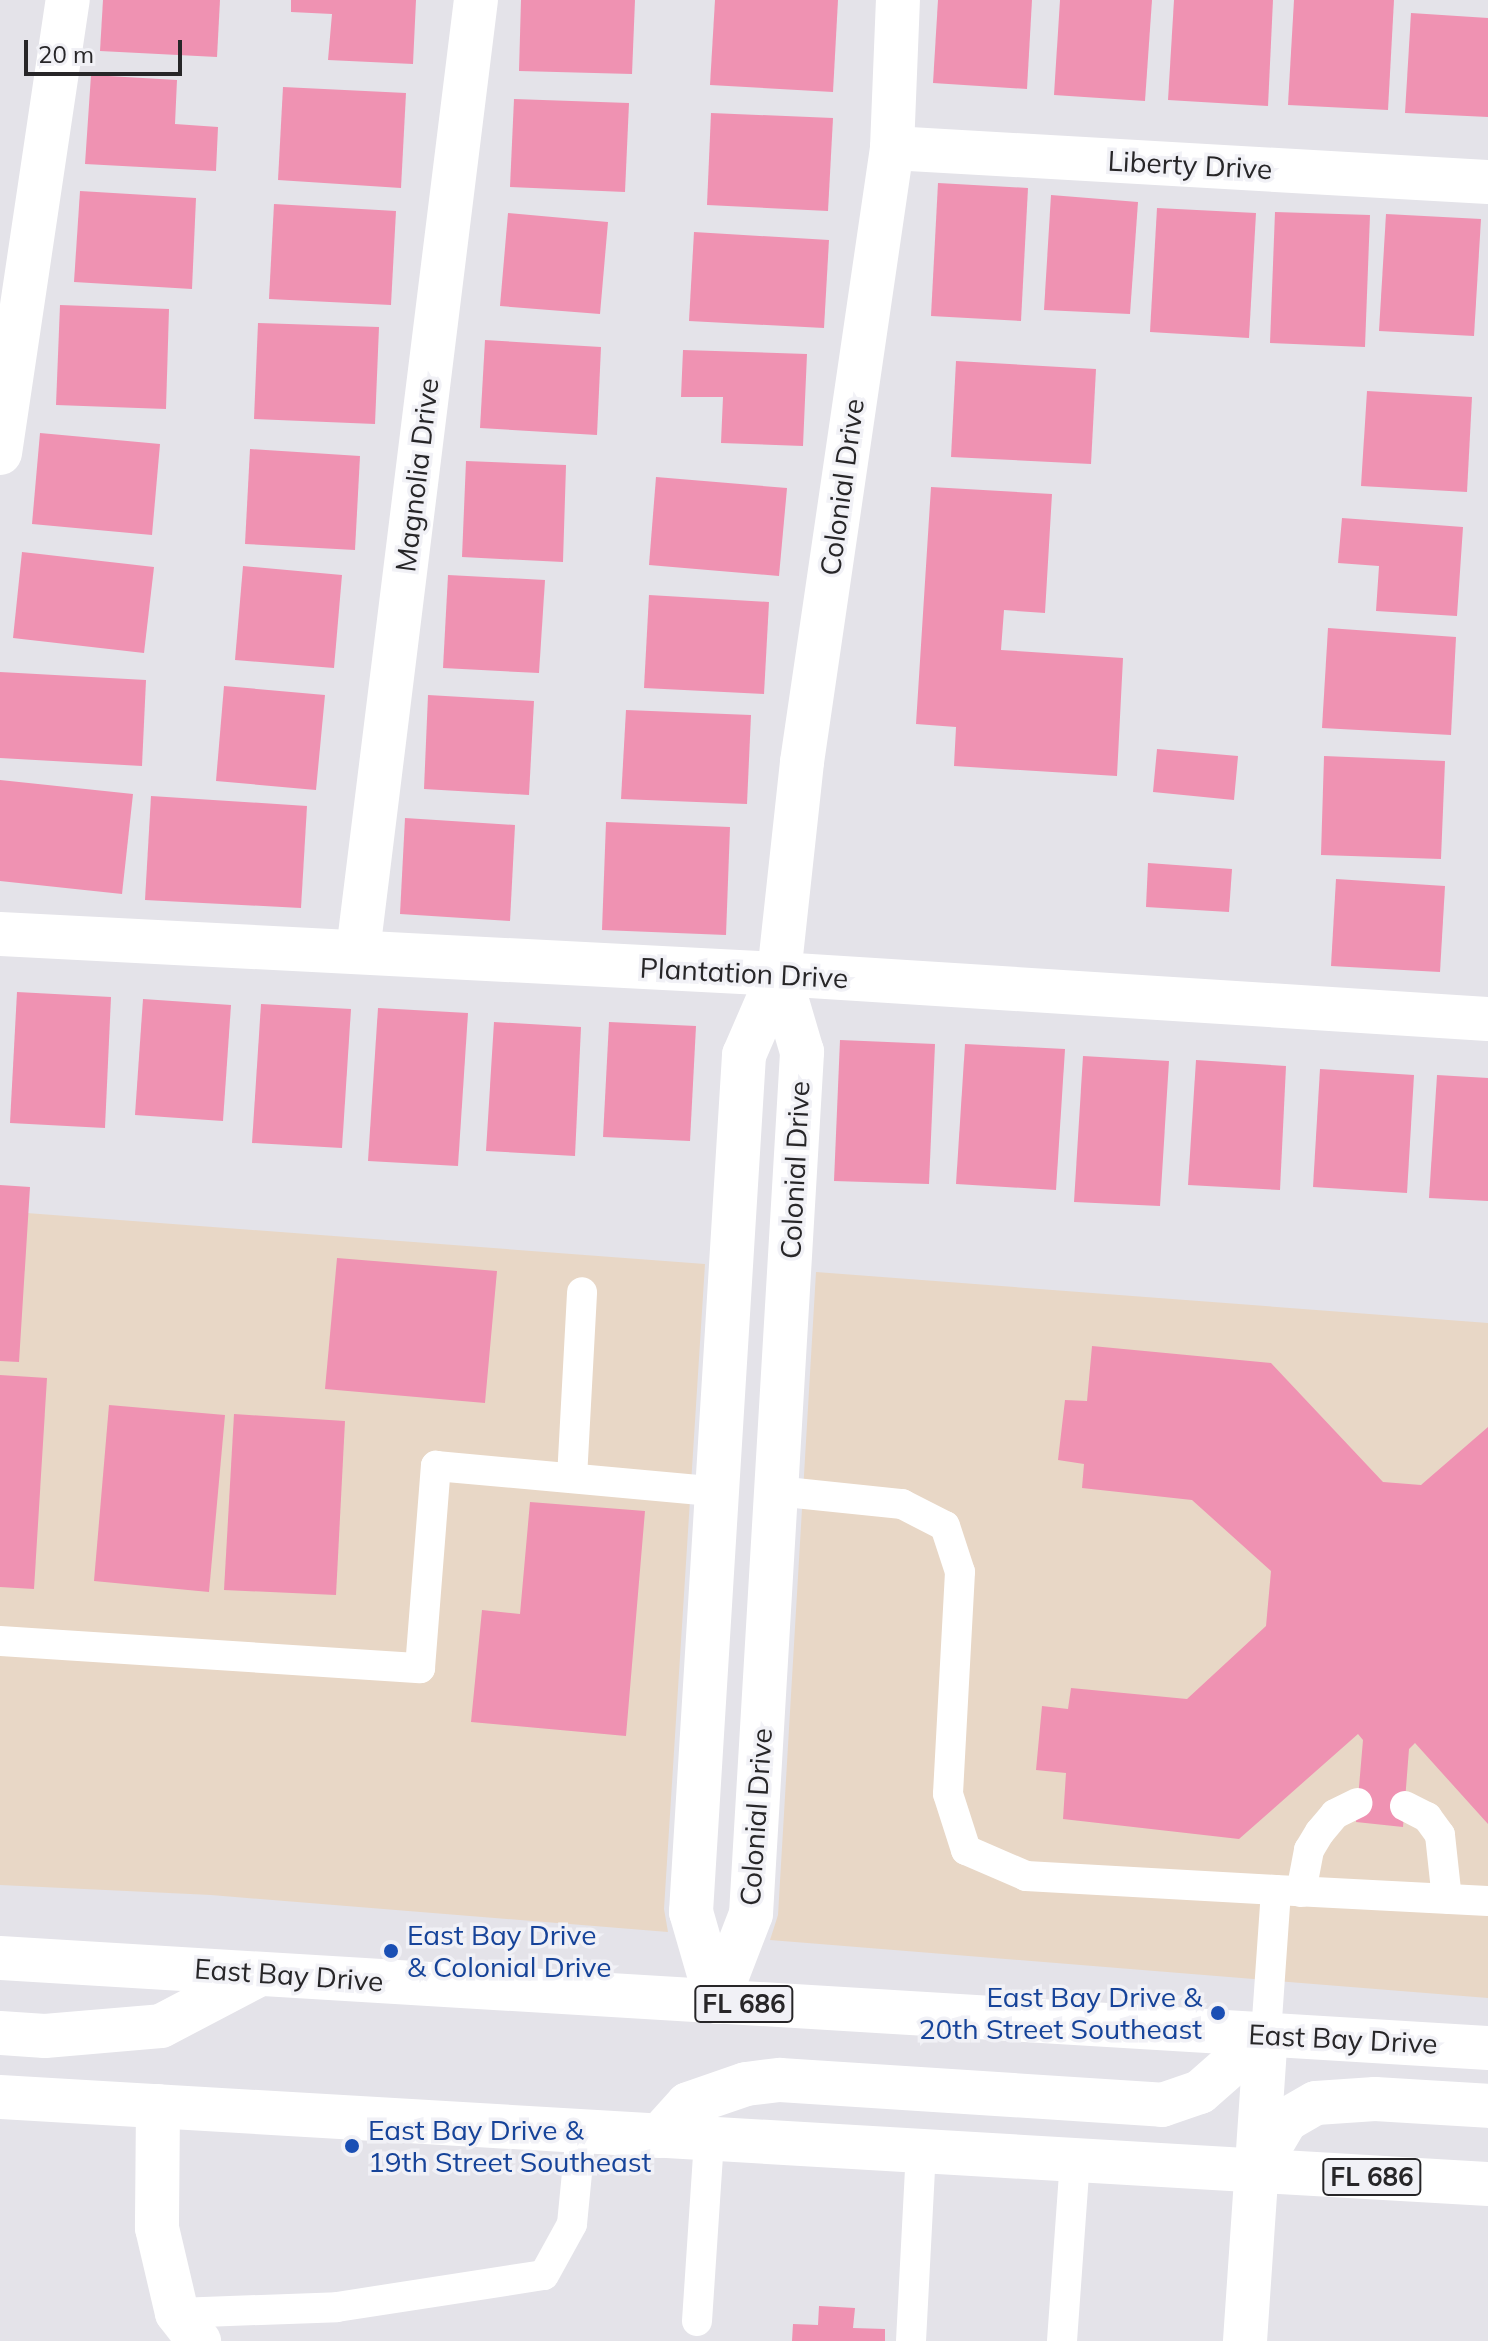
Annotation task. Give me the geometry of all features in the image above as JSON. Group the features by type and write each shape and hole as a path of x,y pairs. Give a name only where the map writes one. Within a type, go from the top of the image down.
{"street":[{"path":"0,453 68,0"},
{"name":"Magnolia Drive","path":"358,951 476,0"},
{"name":"Colonial Drive","path":"717,2002 691,1912 720,1492 744,1055 779,974 802,762 892,148 898,0"},
{"name":"Liberty Drive","path":"892,148 1488,182"},
{"name":"Plantation Drive","path":"0,934 779,974 1488,1019"},
{"name":"Colonial Drive","path":"717,2002 751,1914 802,1052 779,974"},
{"name":"East Bay Drive","path":"0,1958 1488,2048"},
{"path":"0,2033 92,2034 161,2026 260,1974"},
{"path":"659,2136 688,2104 746,2084 780,2080 1162,2105 1200,2092 1266,2034"},
{"path":"1245,2341 1266,2034"},
{"name":"FL 686","path":"0,2097 1488,2184"},
{"path":"1257,2169 1286,2120 1316,2103 1375,2099 1488,2106"},
{"path":"158,2106 157,2228 188,2327"}],"lane":[{"path":"572,1478 582,1292"},
{"path":"0,1641 420,1668 436,1466 720,1492"},
{"path":"776,1491 902,1504 945,1526 960,1572 948,1794 966,1850 1026,1876 1488,1901"},
{"path":"1266,2034 1288,1891 1320,1832 1335,1814 1358,1803"},
{"path":"1405,1806 1427,1817 1440,1835 1447,1899"},
{"path":"188,2327 544,2275 572,2224 581,2132"},
{"path":"697,2321 709,2139"},
{"path":"911,2341 921,2151"},
{"path":"1062,2341 1075,2159"}],"shaded area":[{"path":"0,1211 705,1264 664,1909 668,1932 211,1895 0,1885"},
{"path":"816,1272 1488,1323 1488,1998 770,1940 778,1915"}],"building":[{"path":"103,0 220,0 217,57 100,51"},
{"path":"291,0 416,0 413,64 328,60 332,14 291,12"},
{"path":"521,0 635,0 632,74 519,71"},
{"path":"715,0 838,0 833,92 710,85"},
{"path":"938,0 1032,0 1027,89 933,83"},
{"path":"1060,0 1152,0 1145,101 1054,95"},
{"path":"1174,0 1273,0 1268,106 1168,100"},
{"path":"1294,0 1394,0 1388,110 1288,105"},
{"path":"1411,13 1488,18 1488,117 1405,113"},
{"path":"91,75 177,80 175,124 218,127 216,171 85,164"},
{"path":"283,87 406,93 401,188 278,180"},
{"path":"514,99 629,103 625,192 510,187"},
{"path":"711,113 833,118 828,211 707,205"},
{"path":"938,183 1028,188 1021,321 931,316"},
{"path":"80,191 196,198 192,289 74,282"},
{"path":"1051,195 1138,202 1130,314 1044,310"},
{"path":"274,204 396,211 391,305 269,299"},
{"path":"1157,208 1256,213 1249,338 1150,332"},
{"path":"1275,212 1370,215 1365,347 1270,343"},
{"path":"508,213 608,222 600,314 500,306"},
{"path":"1386,214 1481,219 1474,336 1379,331"},
{"path":"694,232 829,240 824,328 689,321"},
{"path":"60,305 169,309 166,409 56,405"},
{"path":"258,323 379,327 375,424 254,419"},
{"path":"485,340 601,347 597,435 480,428"},
{"path":"683,350 807,354 803,446 721,443 723,397 681,397"},
{"path":"956,361 1096,369 1091,464 951,457"},
{"path":"1367,391 1472,397 1467,492 1361,486"},
{"path":"40,433 160,444 152,535 32,524"},
{"path":"250,449 360,456 355,550 245,544"},
{"path":"466,461 566,465 563,562 462,557"},
{"path":"656,477 787,488 779,576 649,565"},
{"path":"931,487 1052,494 1045,613 1004,610 1001,650 1123,658 1117,776 954,766 956,727 916,724"},
{"path":"1342,518 1463,527 1457,616 1376,611 1379,566 1338,563"},
{"path":"22,552 154,567 144,653 13,638"},
{"path":"243,566 342,575 334,668 235,660"},
{"path":"448,575 545,580 539,673 443,668"},
{"path":"649,595 769,602 764,694 644,688"},
{"path":"1328,628 1456,637 1451,735 1322,728"},
{"path":"0,672 146,680 142,766 0,758"},
{"path":"224,686 325,695 316,790 216,781"},
{"path":"428,695 534,701 529,795 424,789"},
{"path":"626,710 751,715 747,804 621,799"},
{"path":"1157,749 1238,756 1234,800 1153,792"},
{"path":"1324,756 1445,761 1441,859 1321,855"},
{"path":"0,780 133,794 122,894 0,881"},
{"path":"151,796 307,806 301,908 145,900"},
{"path":"405,818 515,825 510,921 400,914"},
{"path":"606,822 730,827 726,935 602,930"},
{"path":"1148,863 1232,869 1229,912 1146,907"},
{"path":"1336,879 1445,886 1440,972 1331,966"},
{"path":"17,992 111,997 105,1128 10,1123"},
{"path":"143,999 231,1005 223,1121 135,1115"},
{"path":"261,1004 351,1009 342,1148 252,1143"},
{"path":"378,1008 468,1013 458,1166 368,1161"},
{"path":"494,1022 581,1027 575,1156 486,1151"},
{"path":"609,1022 696,1026 690,1141 603,1137"},
{"path":"840,1040 935,1044 929,1184 834,1181"},
{"path":"965,1044 1065,1049 1056,1190 956,1184"},
{"path":"1083,1056 1169,1061 1160,1206 1074,1202"},
{"path":"1196,1060 1286,1066 1280,1190 1188,1185"},
{"path":"1320,1069 1414,1075 1407,1193 1313,1187"},
{"path":"1437,1075 1488,1078 1488,1201 1429,1198"},
{"path":"0,1185 30,1187 19,1362 0,1361"},
{"path":"337,1258 497,1271 485,1403 325,1389"},
{"path":"1092,1346 1271,1363 1383,1482 1421,1485 1488,1427 1488,1824 1415,1743 1409,1749 1403,1827 1356,1822 1363,1740 1358,1734 1239,1839 1063,1819 1066,1773 1036,1770 1042,1706 1068,1709 1071,1688 1187,1699 1266,1626 1271,1571 1192,1500 1082,1488 1084,1464 1058,1460 1065,1400 1087,1401"},
{"path":"0,1375 47,1378 34,1589 0,1587"},
{"path":"109,1405 225,1415 209,1592 94,1581"},
{"path":"234,1414 345,1421 336,1595 224,1590"},
{"path":"530,1502 645,1511 626,1736 471,1722 482,1610 520,1614"},
{"path":"819,2306 855,2308 853,2328 885,2329 885,2341 792,2341 793,2324 818,2325"}],"place":[{"name":"East Bay Drive & Colonial Drive","path":"391,1951"},
{"name":"East Bay Drive & 20th Street Southeast","path":"1218,2013"},
{"name":"East Bay Drive & 19th Street Southeast","path":"352,2146"}]}
